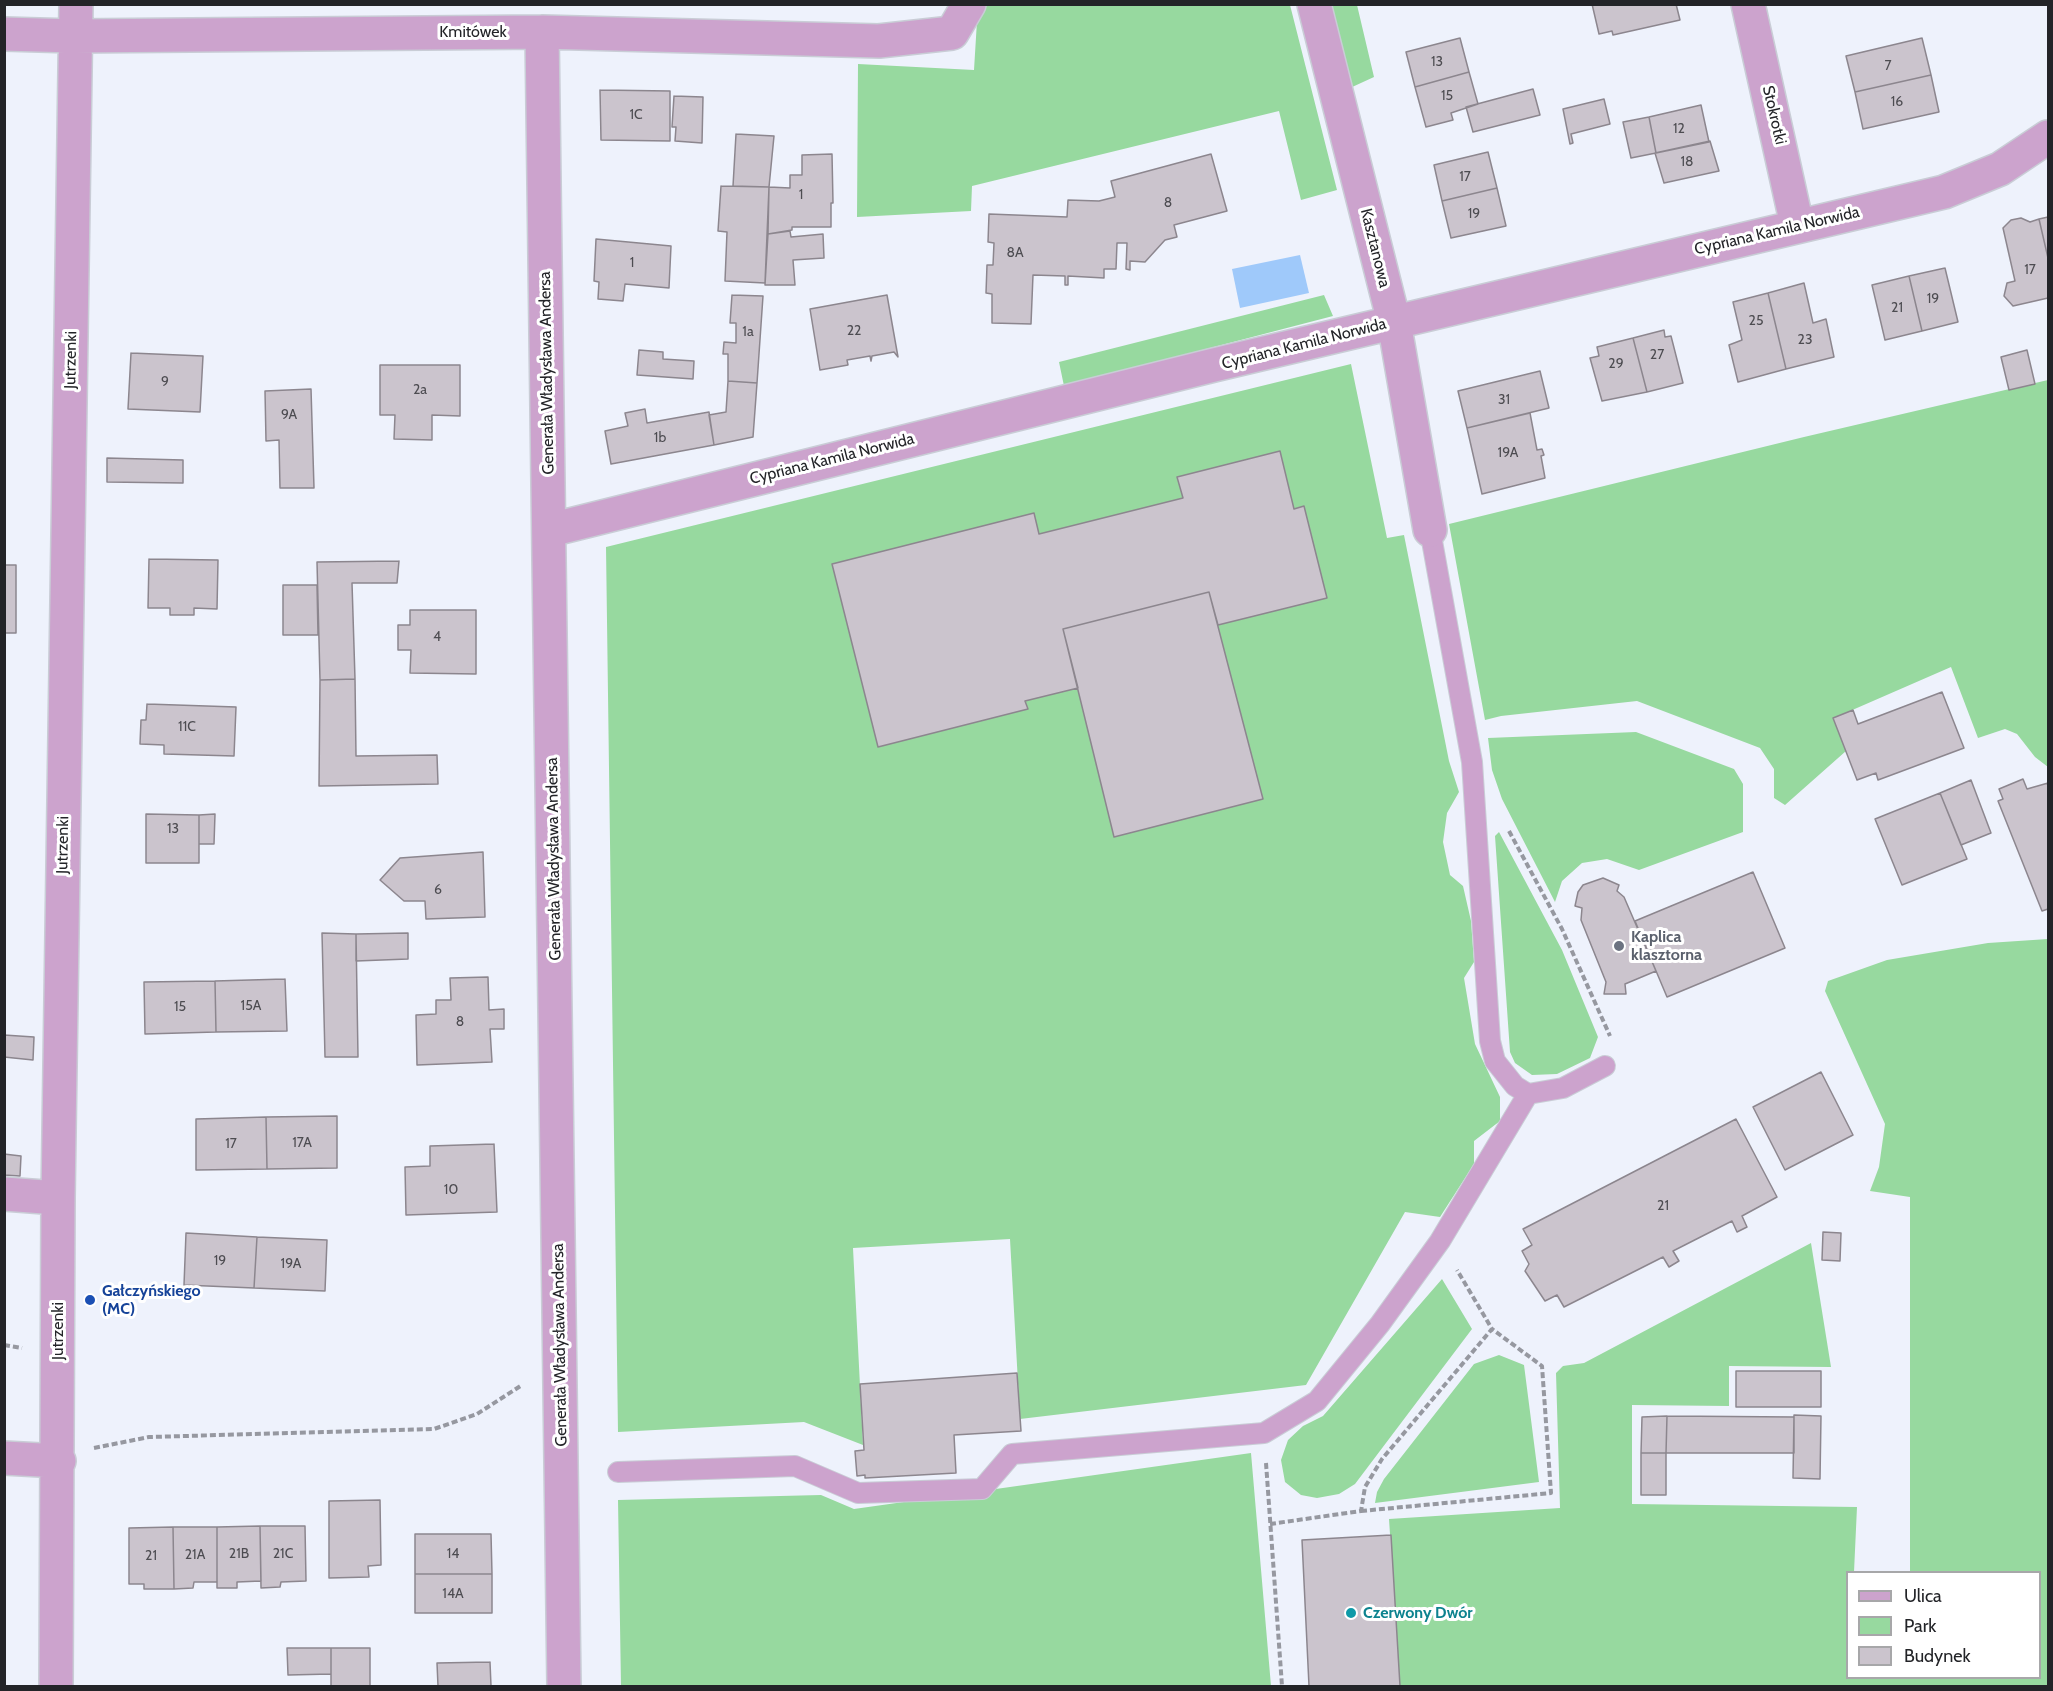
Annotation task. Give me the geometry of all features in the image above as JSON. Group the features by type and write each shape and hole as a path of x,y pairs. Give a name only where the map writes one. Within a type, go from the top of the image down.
{"street":[{"name":"Kmitówek","path":"4,34 75,20 879,40 941,36 952,33 969,4"},
{"name":"Kasztanowa","path":"1314,4 1394,322 1430,530"},
{"name":"Stokrotki","path":"1748,4 1797,225"},
{"name":"Jutrzenki","path":"56,1686 59,1461 58,1198 75,20"},
{"name":"Generała Władysława Andersa","path":"542,32 564,1686"},
{"name":"Cypriana Kamila Norwida","path":"550,530 1394,322 1944,192 2000,169 2049,137"},
{"path":"4,1194 58,1198"},
{"path":"4,1458 59,1461"}],"lane":[{"path":"1430,530 1472,762 1490,1041 1495,1061 1506,1077 1528,1094 1563,1088 1605,1066"},
{"path":"618,1472 795,1466 858,1493 982,1489 1012,1454 1264,1433 1317,1401 1380,1324 1440,1241 1528,1094"}],"path":[{"path":"1504,821 1562,929 1610,1033 1611,1049 1605,1066"},
{"path":"1270,1524 1361,1511 1551,1493 1542,1366 1492,1329 1440,1241"},
{"path":"1361,1511 1365,1487 1382,1458 1492,1329"},
{"path":"59,1461 87,1449 149,1437 434,1429 477,1414 560,1361"},
{"path":"1264,1433 1282,1686"}],"green space":[{"path":"982,5 1290,5 1337,190 1301,200 1279,111 972,186 971,211 857,217 858,64 974,70 977,21"},
{"path":"1330,5 1357,5 1374,77 1350,88"},
{"path":"1324,295 1333,316 1064,386 1059,362"},
{"path":"1351,364 1387,538 1404,535 1449,761 1459,792 1447,813 1443,842 1450,875 1463,886 1471,921 1474,962 1464,978 1475,1044 1500,1097 1500,1121 1474,1141 1474,1164 1440,1217 1405,1212 1306,1385 1020,1419 1010,1239 853,1248 863,1445 804,1422 618,1432 606,547"},
{"path":"2048,380 2048,767 2035,757 2017,734 2005,729 1978,738 1951,667 1834,718 1846,751 1785,805 1774,798 1774,769 1760,748 1637,701 1501,716 1485,720 1449,524"},
{"path":"1636,732 1734,769 1743,784 1743,832 1639,870 1607,859 1582,863 1562,881 1555,902 1502,799 1492,770 1488,738"},
{"path":"1499,832 1562,950 1598,1037 1590,1058 1557,1074 1532,1075 1515,1063 1510,1052 1495,836"},
{"path":"2048,939 2048,1686 1400,1686 1389,1519 1560,1508 1556,1373 1563,1366 1584,1363 1811,1243 1831,1367 1729,1366 1729,1406 1632,1405 1632,1504 1857,1507 1854,1571 1846,1571 1846,1679 2041,1679 2041,1571 1910,1571 1910,1197 1870,1191 1879,1167 1885,1124 1825,991 1828,981 1887,960 1988,943"},
{"path":"1442,1279 1472,1329 1355,1484 1339,1494 1317,1498 1301,1495 1285,1482 1281,1460 1288,1440 1303,1426 1323,1416"},
{"path":"1499,1355 1524,1365 1539,1482 1375,1503 1377,1492 1384,1479 1474,1364"},
{"path":"1251,1453 1271,1686 621,1686 618,1500 821,1495 854,1509"}],"water":[{"path":"1300,255 1309,293 1240,308 1232,269"}],"building":[{"path":"1592,4 1676,4 1680,20 1613,35 1612,31 1599,34"},
{"path":"1460,38 1469,72 1415,87 1406,52"},
{"path":"1922,38 1931,75 1855,92 1846,56"},
{"path":"1469,72 1478,104 1451,113 1453,120 1426,127 1415,87"},
{"path":"1931,75 1939,112 1863,129 1855,92"},
{"path":"1533,89 1540,115 1473,132 1466,107"},
{"path":"600,90 670,91 670,141 601,140"},
{"path":"674,96 703,97 702,143 675,141 676,127 672,127"},
{"path":"1604,99 1610,124 1571,134 1573,143 1570,144 1563,109"},
{"path":"1701,105 1709,142 1656,153 1649,117"},
{"path":"1649,117 1656,153 1631,158 1623,122"},
{"path":"736,134 774,136 769,187 733,186"},
{"path":"1710,141 1719,171 1664,183 1655,153"},
{"path":"1488,152 1497,188 1442,201 1434,165"},
{"path":"832,154 831,227 792,227 792,230 768,234 769,187 790,188 790,175 802,175 802,155"},
{"path":"1211,154 1227,211 1174,225 1177,237 1165,240 1145,262 1130,261 1130,270 1126,269 1127,243 1117,243 1116,269 1104,269 1104,278 1068,276 1068,285 1065,285 1065,276 1033,275 1031,324 992,323 992,294 986,293 987,265 993,265 994,243 988,242 989,214 1067,217 1068,200 1099,201 1115,197 1111,181"},
{"path":"721,186 769,187 765,283 725,281 727,232 718,231"},
{"path":"1497,188 1506,226 1451,238 1442,201"},
{"path":"2048,217 2048,258 2039,219"},
{"path":"2021,218 2030,222 2039,219 2048,258 2048,298 2013,306 2004,296 2007,283 2015,281 2003,228 2011,220"},
{"path":"790,231 791,237 823,234 824,258 793,260 795,285 765,285 768,234"},
{"path":"596,239 671,246 669,288 625,284 623,301 598,299 599,282 594,281"},
{"path":"1945,268 1958,322 1922,331 1909,276"},
{"path":"1909,276 1922,331 1885,340 1872,285"},
{"path":"1804,283 1813,323 1826,319 1834,357 1786,369 1768,293"},
{"path":"1768,293 1786,369 1738,382 1729,345 1742,340 1733,302"},
{"path":"732,295 763,296 757,383 728,381 728,354 723,354 724,342 736,343 736,323 730,323"},
{"path":"887,295 898,357 894,352 872,356 871,361 870,356 847,360 848,365 820,370 810,309"},
{"path":"1664,330 1665,337 1671,336 1683,383 1647,392 1633,338"},
{"path":"1633,338 1647,392 1602,401 1590,358 1599,356 1597,347"},
{"path":"639,350 663,352 663,359 694,361 693,379 637,375"},
{"path":"2027,350 2035,384 2009,390 2001,357"},
{"path":"131,353 203,356 200,412 128,409"},
{"path":"380,365 460,365 460,416 432,415 432,440 394,439 395,415 380,415"},
{"path":"1540,371 1549,408 1467,428 1458,391"},
{"path":"728,381 757,383 753,437 714,445 709,415 726,412"},
{"path":"311,389 314,488 280,488 279,440 266,441 265,391"},
{"path":"645,409 647,423 709,412 714,445 611,464 605,431 628,426 625,413"},
{"path":"1530,413 1537,450 1542,449 1544,455 1541,456 1545,478 1482,494 1467,428"},
{"path":"1280,451 1294,509 1304,506 1327,598 1218,625 1209,592 1063,629 1078,688 1025,701 1028,709 878,747 832,564 1034,513 1039,534 1183,498 1177,477"},
{"path":"107,458 183,460 183,483 107,482"},
{"path":"149,559 218,560 217,609 194,608 194,615 170,615 170,608 148,608"},
{"path":"399,561 397,583 352,583 355,679 320,680 317,562"},
{"path":"4,565 16,565 16,633 4,633"},
{"path":"283,585 317,585 318,635 283,635"},
{"path":"1209,592 1263,799 1114,837 1063,629"},
{"path":"410,610 476,610 476,674 410,673 411,650 398,650 398,625 410,625"},
{"path":"355,679 356,756 437,755 438,784 319,786 320,680"},
{"path":"1942,692 1964,748 1878,780 1876,773 1857,780 1833,718 1853,710 1858,724"},
{"path":"147,704 236,707 234,756 164,754 164,745 140,744 141,720 146,720"},
{"path":"2023,779 2027,789 2048,783 2048,909 2042,911 1998,801 2003,799 1999,789"},
{"path":"1971,780 1991,833 1961,845 1940,793"},
{"path":"1940,793 1967,859 1902,885 1875,819"},
{"path":"146,814 199,815 199,863 146,863"},
{"path":"215,814 214,844 199,844 199,815"},
{"path":"483,852 485,917 426,919 425,901 404,901 380,880 400,858"},
{"path":"1753,872 1785,948 1667,997 1635,921"},
{"name":"Kaplica klasztorna","path":"1603,878 1619,885 1617,891 1624,897 1656,971 1625,984 1626,994 1604,994 1606,982 1581,920 1582,908 1575,906 1578,892 1583,885"},
{"path":"322,933 356,934 358,1057 325,1057"},
{"path":"408,933 408,959 356,961 356,934"},
{"path":"488,977 489,1010 504,1009 504,1029 490,1029 492,1062 417,1065 416,1015 436,1014 436,1000 451,1000 450,978"},
{"path":"285,979 287,1031 216,1032 215,981"},
{"path":"215,981 216,1032 145,1034 144,982"},
{"path":"4,1035 34,1037 33,1060 4,1057"},
{"path":"1821,1072 1853,1135 1785,1170 1753,1107"},
{"path":"337,1116 337,1168 267,1169 266,1117"},
{"path":"266,1117 267,1169 196,1170 196,1119"},
{"path":"1736,1119 1777,1197 1742,1216 1747,1227 1737,1232 1732,1221 1673,1251 1679,1261 1669,1267 1663,1257 1564,1307 1557,1295 1545,1301 1525,1271 1529,1264 1522,1251 1532,1245 1523,1229"},
{"path":"494,1144 497,1212 406,1215 405,1167 430,1166 430,1146"},
{"path":"4,1154 21,1156 20,1176 4,1175"},
{"path":"1823,1232 1841,1233 1840,1261 1822,1260"},
{"path":"186,1233 257,1237 254,1288 184,1285"},
{"path":"257,1237 327,1240 325,1291 254,1288"},
{"path":"1736,1371 1821,1371 1821,1407 1736,1407"},
{"path":"1017,1373 1021,1431 954,1435 956,1473 865,1478 865,1475 857,1476 855,1451 864,1450 860,1384"},
{"path":"1794,1415 1821,1416 1820,1479 1793,1478"},
{"path":"1667,1416 1666,1453 1641,1453 1642,1417"},
{"path":"1667,1416 1794,1417 1794,1453 1666,1453"},
{"path":"1641,1453 1666,1453 1666,1495 1641,1495"},
{"path":"380,1500 381,1565 368,1566 369,1577 329,1578 329,1501"},
{"path":"260,1526 261,1581 237,1582 237,1588 217,1588 217,1527"},
{"path":"260,1526 305,1526 306,1581 281,1582 280,1587 261,1588"},
{"path":"173,1527 217,1527 217,1582 194,1582 193,1588 174,1589"},
{"path":"173,1527 174,1589 144,1589 144,1584 129,1584 129,1528"},
{"path":"415,1534 491,1534 492,1574 415,1574"},
{"name":"Czerwony Dwór","path":"1391,1535 1400,1686 1309,1686 1302,1540"},
{"path":"415,1574 492,1574 492,1613 415,1613"},
{"path":"287,1648 331,1648 331,1674 288,1675"},
{"path":"331,1648 370,1648 370,1686 331,1686"},
{"path":"490,1662 491,1686 438,1686 437,1663"}],"place":[{"name":"Kaplica klasztorna","path":"1619,946"},
{"name":"Gałczyńskiego (MC)","path":"90,1300"},
{"name":"Czerwony Dwór","path":"1351,1613"}]}
